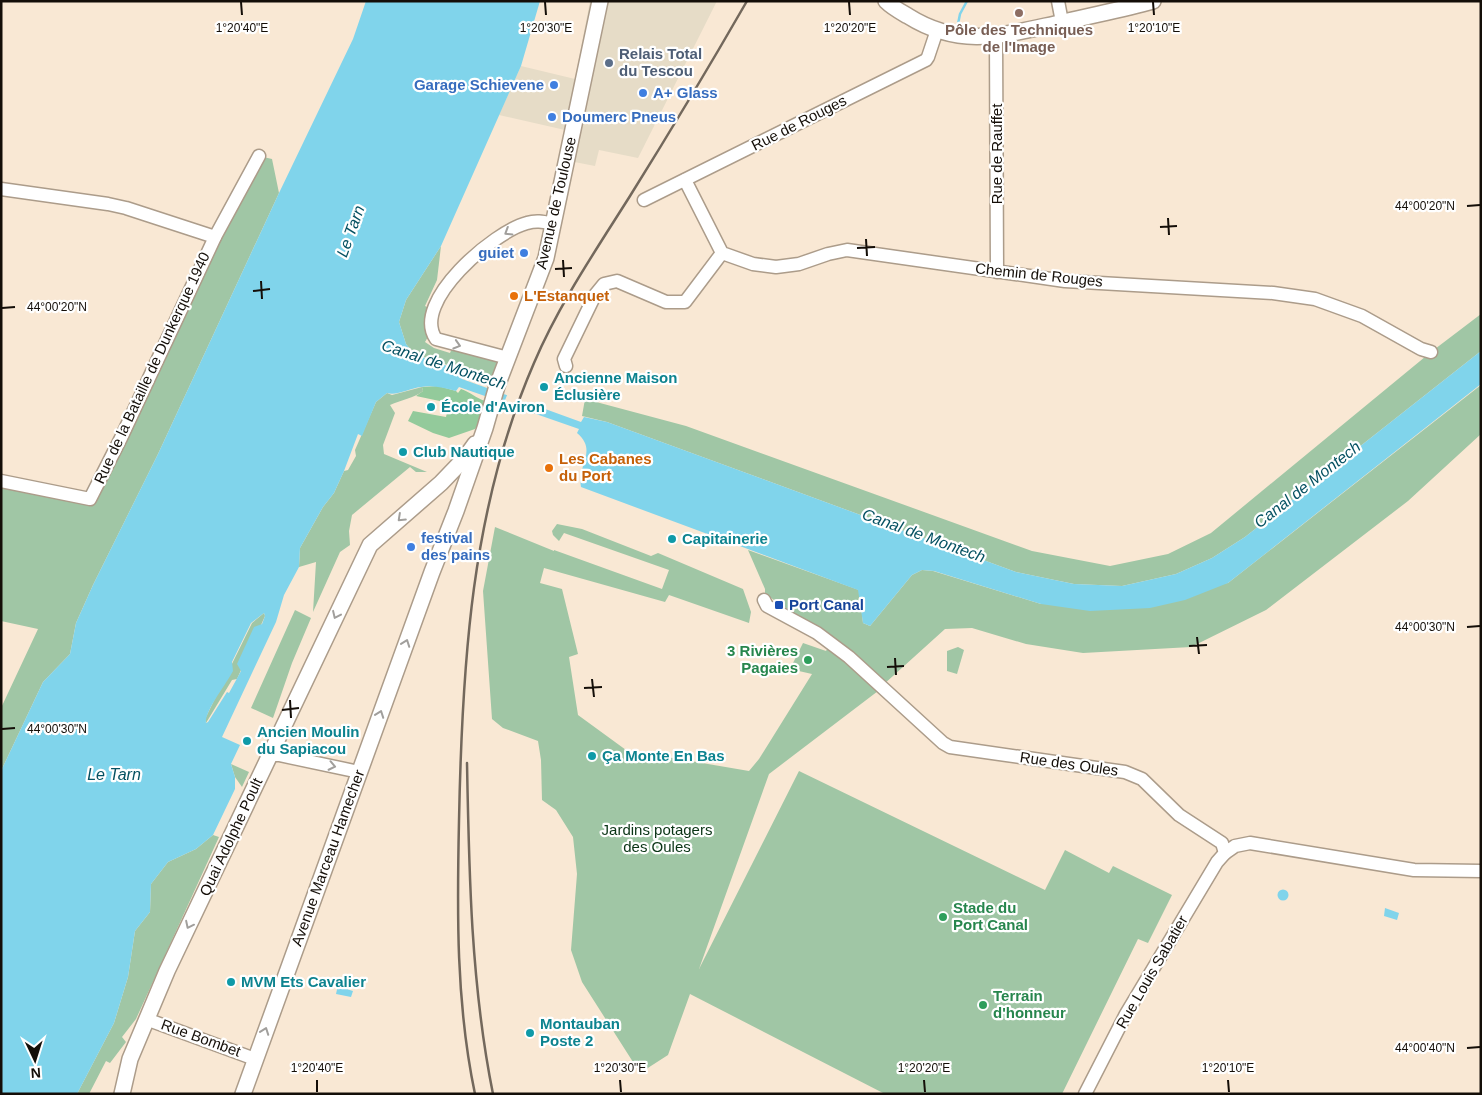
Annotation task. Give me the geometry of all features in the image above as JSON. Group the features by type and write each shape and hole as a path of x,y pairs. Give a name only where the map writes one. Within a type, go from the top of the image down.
{"main road":[{"name":"Avenue de Toulouse","path":"485,428 497,386 546,258 600,1"},
{"path":"886,1 916,21 937,30 977,37 996,36 1153,1"},
{"name":"Quai Adolphe Poult","path":"122,1094 130,1059 167,970 370,545 465,458 485,428"},
{"name":"Avenue Marceau Hamecher","path":"243,1094 485,428"},
{"path":"434,487 447,485 457,495 456,510"}],"street":[{"path":"1058,1 1062,22"},
{"name":"Rue de Rouges","path":"644,200 926,60 937,30"},
{"name":"Rue de Rauffet","path":"996,36 997,272"},
{"name":"Rue de la Bataille de Dunkerque 1940","path":"1,481 90,500 122,438 215,237 259,156"},
{"path":"566,366 564,360 595,295 604,284 617,281 666,302 685,302 722,253 685,180"},
{"path":"1,189 126,208 215,237"},
{"path":"508,358 436,338 431,332 432,315 446,286 475,255 510,229 540,221 554,224"},
{"name":"Chemin de Rouges","path":"722,253 754,264 776,267 799,264 847,250 1065,281 1273,293 1315,299 1362,316 1421,349 1431,352"},
{"name":"Rue des Oules","path":"764,600 767,606 817,633 848,656 943,743 950,747 1125,772 1142,779 1179,815 1222,843 1225,853"},
{"path":"270,755 279,755 359,772"},
{"path":"1225,853 1235,846 1250,843 1414,870 1481,871"},
{"name":"Rue Louis Sabatier","path":"1085,1094 1126,1014 1217,862 1225,853"},
{"name":"Rue Bombet","path":"146,1019 255,1059"}],"shaded area":[{"path":"590,1 717,1 638,158 599,150 595,166 559,159 565,130 499,115 521,66 575,79"}],"green space":[{"path":"259,156 272,159 279,193 158,454 93,585 76,623 70,654 43,682 1,771 1,708 38,629 1,621 1,481 90,499"},
{"path":"441,246 437,280 425,306 429,308 425,322 428,337 425,342 434,348 450,353 453,346 498,359 490,384 465,377 466,371 414,354 406,344 399,322 406,300"},
{"path":"1481,314 1481,351 1245,537 1212,558 1176,574 1122,586 1074,584 1016,572 607,422 582,416 585,399 686,426 1032,551 1110,566 1168,554 1211,533 1431,352"},
{"path":"1481,385 1481,434 1408,501 1266,610 1191,647 1083,653 1026,644 972,628 945,629 883,685 824,633 765,594 765,589 748,550 859,590 863,623 870,626 912,575 922,570 933,571 1041,604 1228,583"},
{"path":"438,386 458,393 461,389 485,401 479,423 475,429 449,438 433,433 408,421 413,411 446,417 449,403 416,396 423,391 422,387"},
{"path":"422,387 423,391 390,405 395,413 383,445 384,454 427,472 416,472 410,467 352,515 349,531 350,545 340,552 313,612 316,562 299,567 300,548 323,507 334,493 344,471 348,470 356,456 355,450 376,402 387,393 392,395"},
{"name":"Jardins potagers des Oules","path":"557,524 582,529 651,556 658,553 743,589 751,612 749,623 669,595 665,602 544,568 540,583 562,589 578,654 569,657 578,715 626,750 749,771 759,759 812,674 790,669 803,643 826,651 831,643 882,688 769,774 699,969 799,771 1045,890 1065,850 1109,873 1113,866 1172,895 1148,943 1138,939 1062,1094 885,1094 690,994 668,1055 640,1073 582,982 571,950 577,874 573,837 556,810 542,800 541,760 538,741 503,728 492,719 483,591 495,527 554,551 662,589 669,570 564,533 559,541 552,531"},
{"path":"295,610 311,618 292,663 273,718 251,708"},
{"path":"264,613 265,616 237,679 232,680 206,723 205,719 252,623"},
{"path":"958,647 964,650 957,674 947,671 947,651"},
{"path":"231,764 249,772 242,787 235,777"},
{"path":"213,835 219,837 136,1019 122,1037 126,1042 110,1063 106,1061 89,1094 77,1094 114,1023 128,977 135,931 150,912 151,884 168,862 196,849"}],"water":[{"name":"Le Tarn","path":"366,1 540,1 521,66 441,246 406,300 399,322 406,344 414,354 464,372 462,379 581,422 584,417 607,422 1016,572 1074,584 1122,586 1176,574 1212,558 1245,537 1481,351 1481,384 1228,583 1185,600 1150,608 1090,611 1041,604 934,571 922,570 912,575 870,626 863,623 858,590 581,487 586,446 577,433 579,429 459,387 456,391 426,386 391,394 387,393 376,402 362,436 358,434 334,493 323,507 300,548 299,567 284,595 276,622 222,737 240,745 231,764 235,777 235,789 213,835 196,849 168,862 151,884 150,912 135,931 128,977 114,1023 77,1094 1,1094 1,771 43,682 70,654 76,623 93,585 158,454 353,39","holes":["264,613 265,616 262,624 254,627 237,664 241,671 229,693 227,692 206,723 206,718 212,705 233,671 232,662 251,623"]},
{"path":"1283,889 1289,895 1283,901 1277,895"},
{"path":"1385,908 1399,913 1397,920 1384,916"},
{"path":"338,985 353,991 351,997 336,994"}],"pier":[{"path":"508,393 527,400 523,412 503,405"}],"waterway":[{"path":"958,24 960,14 967,1"}],"railway":[{"path":"475,1094 464,1026 459,958 460,762 467,646 474,588 483,531 496,474 513,418 534,363 555,320 675,124 747,1"},
{"path":"467,763 472,929 480,1012 493,1094"}],"place":[{"name":"Pôle des Techniques de l'Image","path":"1019,13"},
{"name":"Relais Total du Tescou","path":"609,63"},
{"name":"Garage Schievene","path":"554,85"},
{"name":"A+ Glass","path":"643,93"},
{"name":"Doumerc Pneus","path":"552,117"},
{"name":"guiet","path":"524,253"},
{"name":"L'Estanquet","path":"514,296"},
{"name":"Ancienne Maison Éclusière","path":"544,387"},
{"name":"École d'Aviron","path":"431,407"},
{"name":"Club Nautique","path":"403,452"},
{"name":"Les Cabanes du Port","path":"549,468"},
{"name":"Capitainerie","path":"672,539"},
{"name":"festival des pains","path":"411,547"},
{"name":"Port Canal","path":"779,605"},
{"name":"3 Rivières Pagaies","path":"808,660"},
{"name":"Ancien Moulin du Sapiacou","path":"247,741"},
{"name":"Ça Monte En Bas","path":"592,756"},
{"name":"Stade du Port Canal","path":"943,917"},
{"name":"MVM Ets Cavalier","path":"231,982"},
{"name":"Terrain d'honneur","path":"983,1005"},
{"name":"Montauban Poste 2","path":"530,1033"}],"water label":[{"name":"Canal de Montech","path":"444,364"},
{"name":"Canal de Montech","path":"1307,484"},
{"name":"Canal de Montech","path":"924,535"}]}
